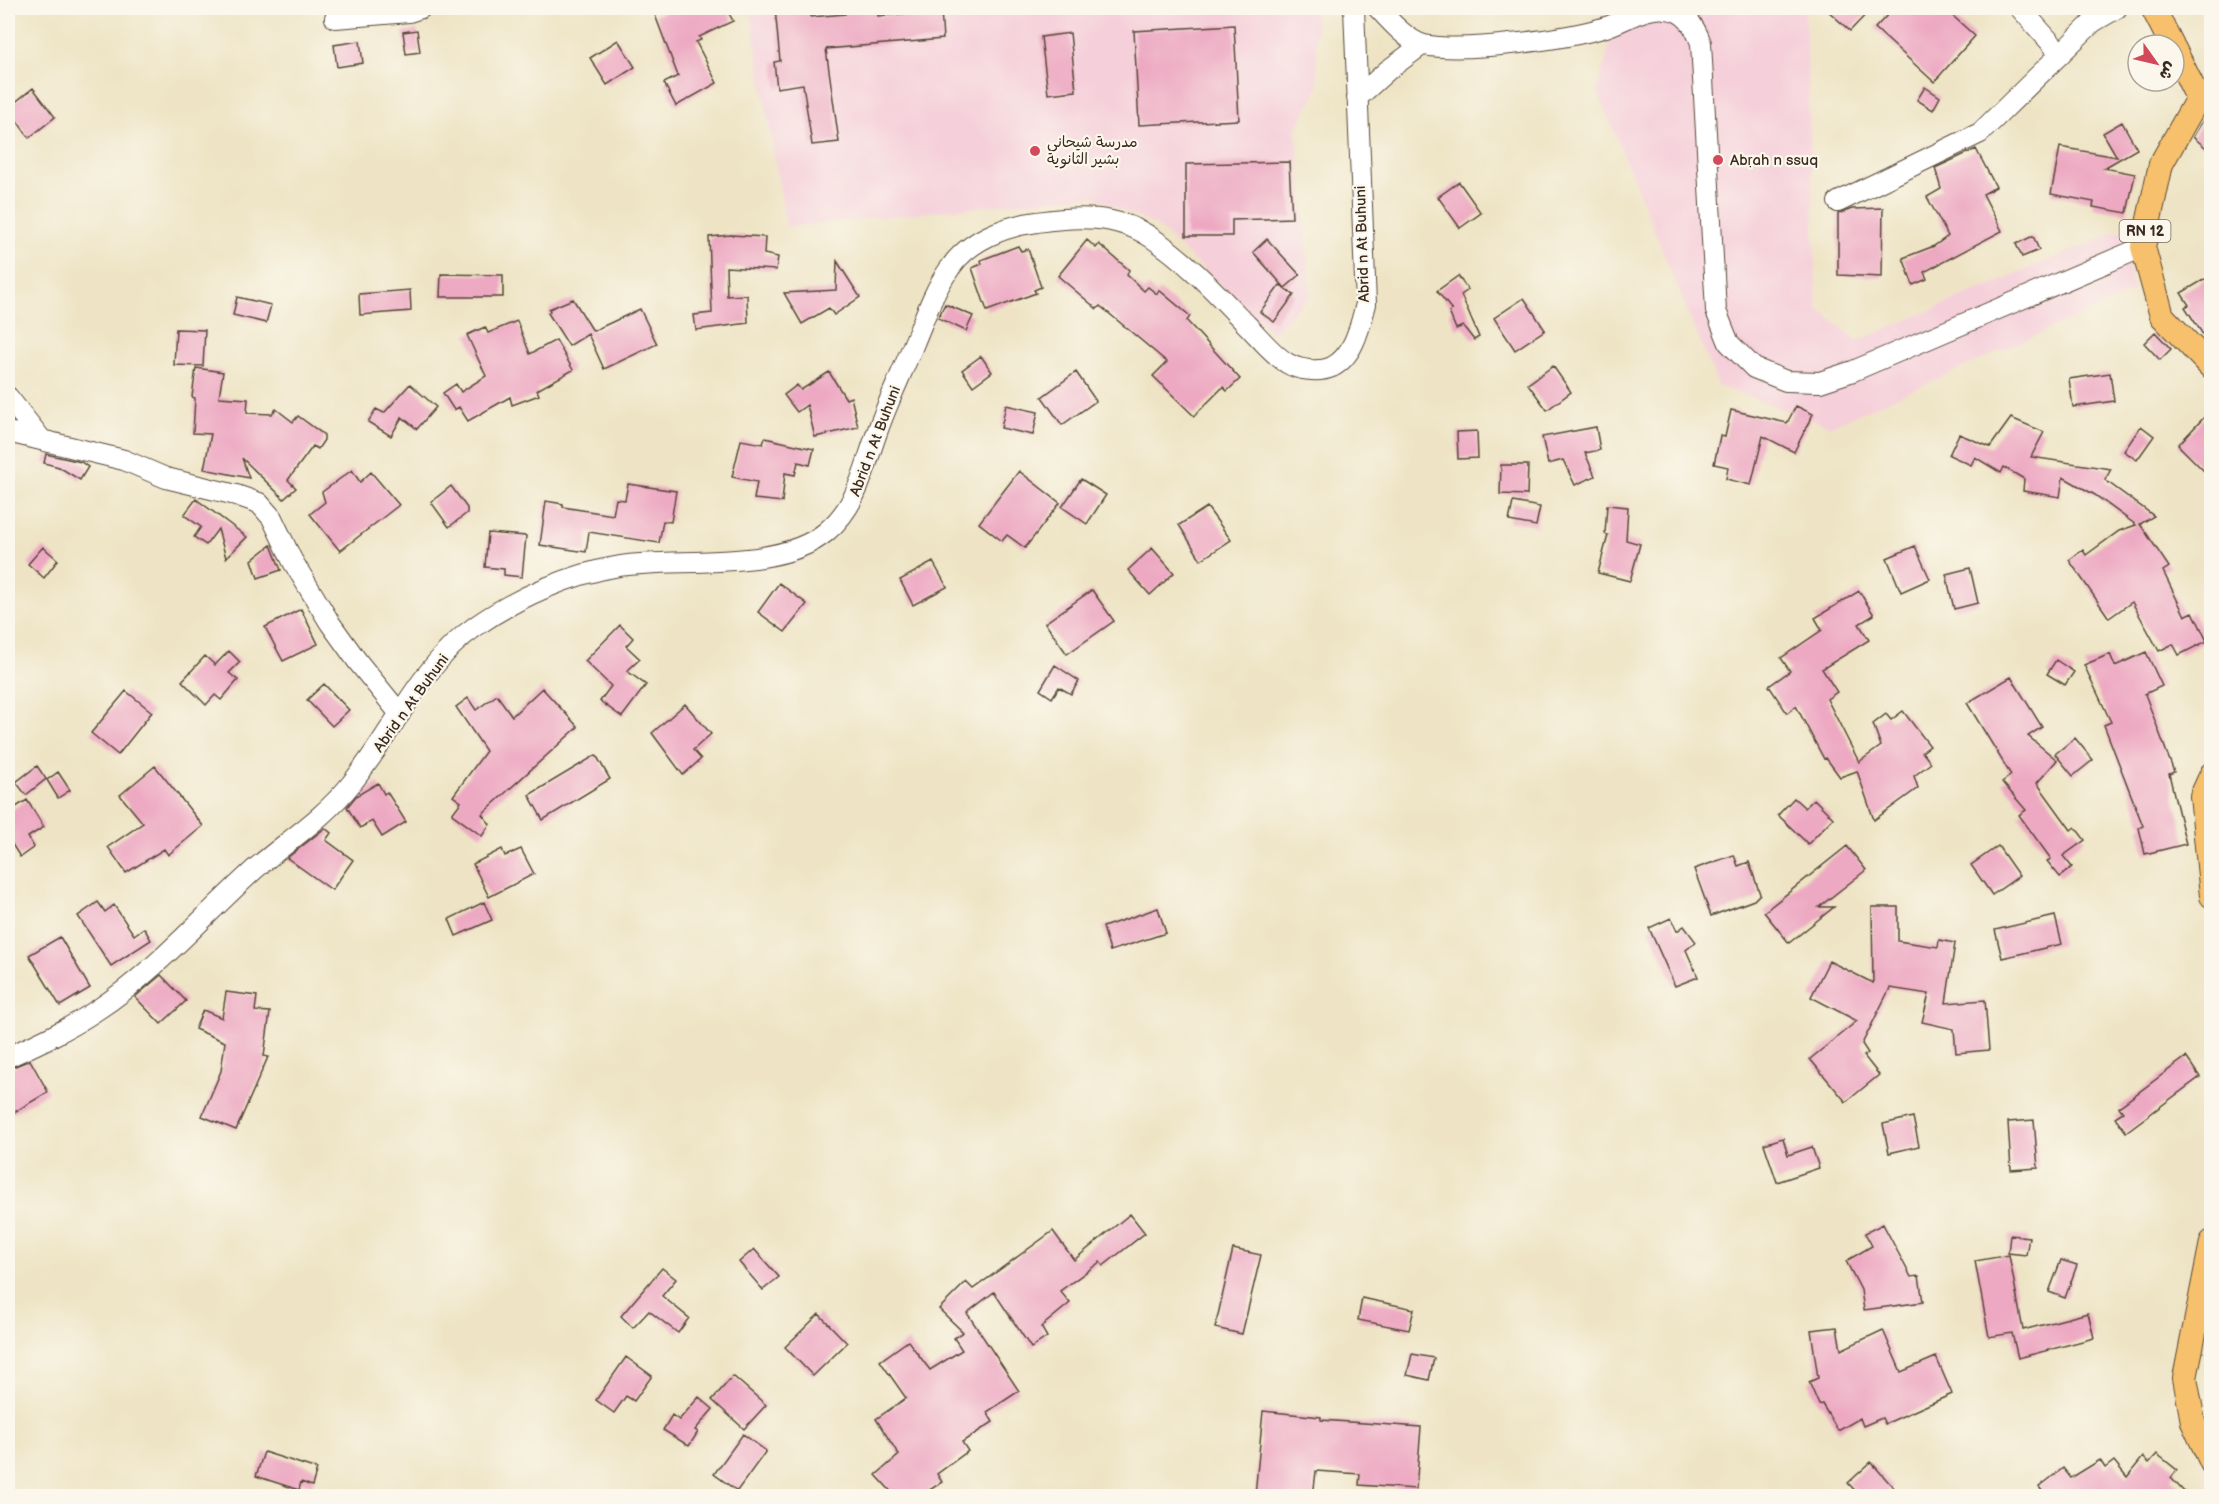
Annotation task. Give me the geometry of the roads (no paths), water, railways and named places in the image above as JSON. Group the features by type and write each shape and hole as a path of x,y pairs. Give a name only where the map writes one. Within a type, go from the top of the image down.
{"main road":[{"path":"2153,8 2166,33"},
{"name":"RN 12","path":"2186,67 2205,95 2161,164 2143,247 2162,316 2207,357"},
{"path":"2211,774 2202,796 2211,896"},
{"path":"2211,1242 2185,1378 2193,1422 2211,1464"}],"street":[{"path":"340,8 335,18 409,12 421,8"},
{"name":"Abrid n At Buhuni","path":"8,1057 66,1030 101,1008 167,954 255,869 324,813 343,793 438,662 472,629 499,611 580,575 644,563 712,562 782,552 805,545 824,534 855,498 883,416 934,296 952,264 976,243 1000,231 1026,223 1085,216 1129,226 1151,237 1195,274 1290,365 1312,370 1331,367 1348,352 1357,336 1366,304 1354,8"},
{"path":"1378,8 1397,27 1422,45 1470,45 1549,39 1608,26 1655,8 1670,9 1685,16 1695,28 1701,43 1716,311 1729,343 1754,368 1785,381 1820,382 1853,371 2143,247"},
{"path":"2020,8 2060,53"},
{"path":"1838,202 1980,133 2093,22 2117,8"},
{"path":"1357,98 1388,70 1422,45"},
{"path":"8,397 42,440"},
{"path":"8,432 124,460 166,478 259,503 272,518 292,560 330,623 358,663 400,714"}],"place":[{"name":"مدرسة شيحاني بشير الثانوية","path":"1035,151"},
{"name":"Abṛah n ssuq","path":"1718,160"}]}
